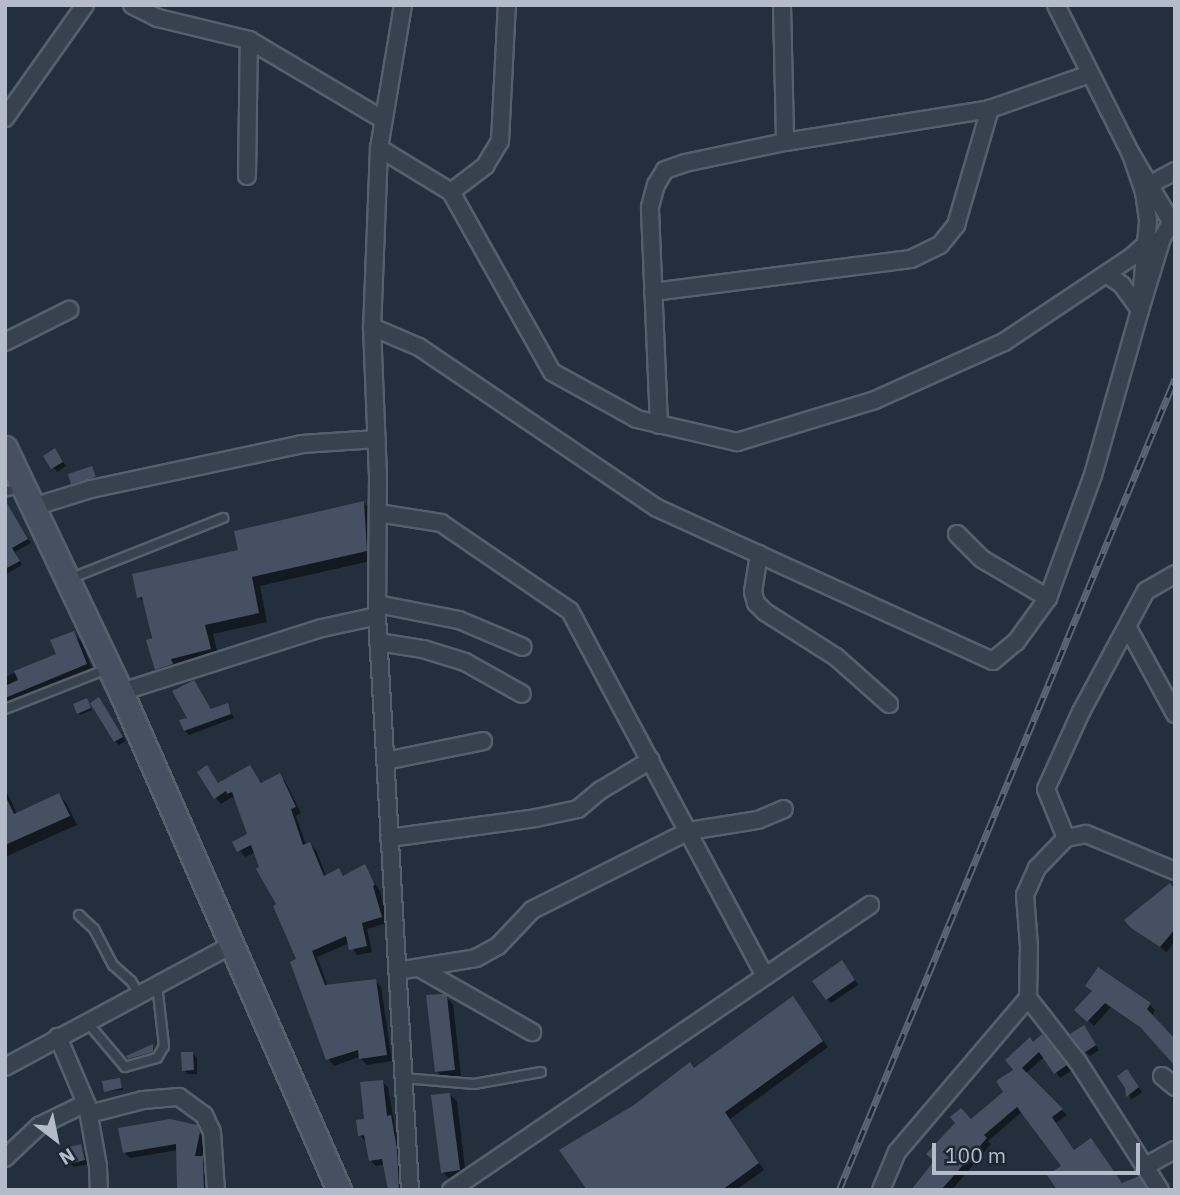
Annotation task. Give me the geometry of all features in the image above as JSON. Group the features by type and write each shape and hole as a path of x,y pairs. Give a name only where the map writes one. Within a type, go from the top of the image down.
{"main road":[{"path":"5,448 14,489 33,507 121,692 338,1190"}],"street":[{"path":"5,118 85,5"},
{"path":"132,5 158,18 249,40 382,119"},
{"path":"403,5 379,148 372,327 377,439 378,642 410,1190"},
{"path":"451,192 485,166 500,141 507,5"},
{"path":"782,5 785,142"},
{"path":"372,327 419,346 657,508 993,661 1016,642 1048,598 1093,475 1151,268 1174,222 1131,154 1056,5"},
{"path":"247,176 249,40"},
{"path":"659,425 650,207 656,185 665,170 685,163 785,142 990,109 1090,74"},
{"path":"653,292 911,259 940,245 956,225 990,109"},
{"path":"379,148 451,192 552,372 637,419 737,442 875,400 1004,342 1107,274 1146,244"},
{"path":"1131,154 1144,192 1148,220 1140,310"},
{"path":"1149,185 1175,171"},
{"path":"1107,274 1122,285 1140,310"},
{"path":"5,342 69,310"},
{"path":"33,507 91,489 302,444 377,439"},
{"path":"378,513 441,523 561,603 576,621 765,976"},
{"path":"957,534 982,559 1048,598"},
{"path":"759,554 753,592 756,603 765,612 836,657 889,705"},
{"path":"1066,838 1046,789 1081,712 1146,591 1175,574"},
{"path":"121,692 377,610 459,620 523,647"},
{"path":"1128,628 1175,714"},
{"path":"378,642 423,649 465,662 522,694"},
{"path":"385,761 483,741"},
{"path":"389,838 536,818 578,809 601,790 651,760"},
{"path":"397,971 476,958 498,946 533,910 689,831 758,820 784,809"},
{"path":"1160,1190 1078,1062 1028,998 1029,946 1025,895 1037,868 1066,838 1086,834 1172,864"},
{"path":"451,1190 870,905"},
{"path":"5,1067 233,944"},
{"path":"421,969 532,1032"},
{"path":"881,1190 897,1152 1028,998"},
{"path":"58,1037 87,1108 98,1166 99,1190"},
{"path":"5,1158 39,1126 87,1108 179,1097 204,1115 212,1132 216,1190"},
{"path":"1144,1167 1175,1150"}],"lane":[{"path":"67,580 223,518"},
{"path":"5,709 109,668"},
{"path":"79,915 94,929 113,965 131,981 139,994"},
{"path":"86,1022 125,1067 157,1058 164,1046 157,984"},
{"path":"403,1078 474,1084 541,1072"}],"building":[{"path":"55,448 63,462 51,469 43,456"},
{"path":"92,466 96,477 71,484 68,474"},
{"path":"5,500 28,539 12,548 20,561 5,569"},
{"path":"364,501 367,551 252,577 259,613 205,625 211,649 171,659 173,664 155,670 146,640 152,638 142,597 137,598 132,574 238,550 234,531"},
{"path":"74,631 87,664 5,698 5,686 18,680 14,671 56,654 50,640"},
{"path":"194,680 211,709 228,703 231,714 184,731 179,720 187,718 172,691"},
{"path":"99,697 123,737 114,742 90,703"},
{"path":"87,698 91,708 77,714 73,704"},
{"path":"207,765 218,783 250,765 261,783 280,773 296,807 291,809 303,845 310,842 324,876 339,868 343,876 365,864 375,885 373,886 382,917 362,923 367,946 349,950 346,936 312,951 325,985 376,979 387,1055 359,1059 358,1050 326,1060 290,962 296,959 273,906 276,904 256,869 259,867 251,845 237,852 232,842 247,834 232,792 227,794 226,791 214,799 197,772"},
{"path":"59,793 70,816 5,845 5,795 14,814"},
{"path":"1170,883 1175,890 1175,929 1160,947 1131,928 1124,920"},
{"path":"842,960 855,980 826,1000 812,981"},
{"path":"1098,967 1151,1003 1147,1009 1175,1039 1175,1066 1141,1028 1105,1003 1087,1022 1074,1010 1092,991 1085,986"},
{"path":"426,995 447,996 455,1070 435,1072"},
{"path":"793,996 823,1041 725,1112 759,1163 722,1190 587,1190 559,1150 634,1105 690,1062 694,1068"},
{"path":"1084,1025 1096,1045 1084,1053 1070,1034"},
{"path":"1042,1034 1067,1065 1054,1074 1039,1052 1022,1068 1063,1109 1052,1117 1074,1150 1091,1138 1122,1183 1139,1176 1147,1190 1057,1190 1047,1175 1061,1166 1017,1107 984,1135 987,1138 941,1190 911,1190 934,1161 926,1154 955,1123 950,1117 961,1108 971,1119 1003,1092 996,1081 1013,1070 1005,1060 1030,1037 1033,1042"},
{"path":"153,1044 153,1052 128,1059 126,1056"},
{"path":"181,1052 193,1052 194,1070 182,1071"},
{"path":"1127,1069 1139,1087 1126,1097 1125,1088 1117,1076"},
{"path":"120,1078 122,1088 104,1092 102,1081"},
{"path":"383,1080 387,1116 391,1115 397,1149 399,1190 388,1190 382,1159 369,1161 364,1135 358,1136 356,1120 364,1119 360,1082"},
{"path":"450,1093 460,1170 441,1173 431,1095"},
{"path":"170,1119 197,1125 200,1132 195,1156 203,1156 204,1190 177,1190 176,1144 123,1153 118,1128"},
{"path":"81,1144 85,1160 69,1164 65,1148"}],"railway":[{"path":"839,1190 1175,379"}]}
